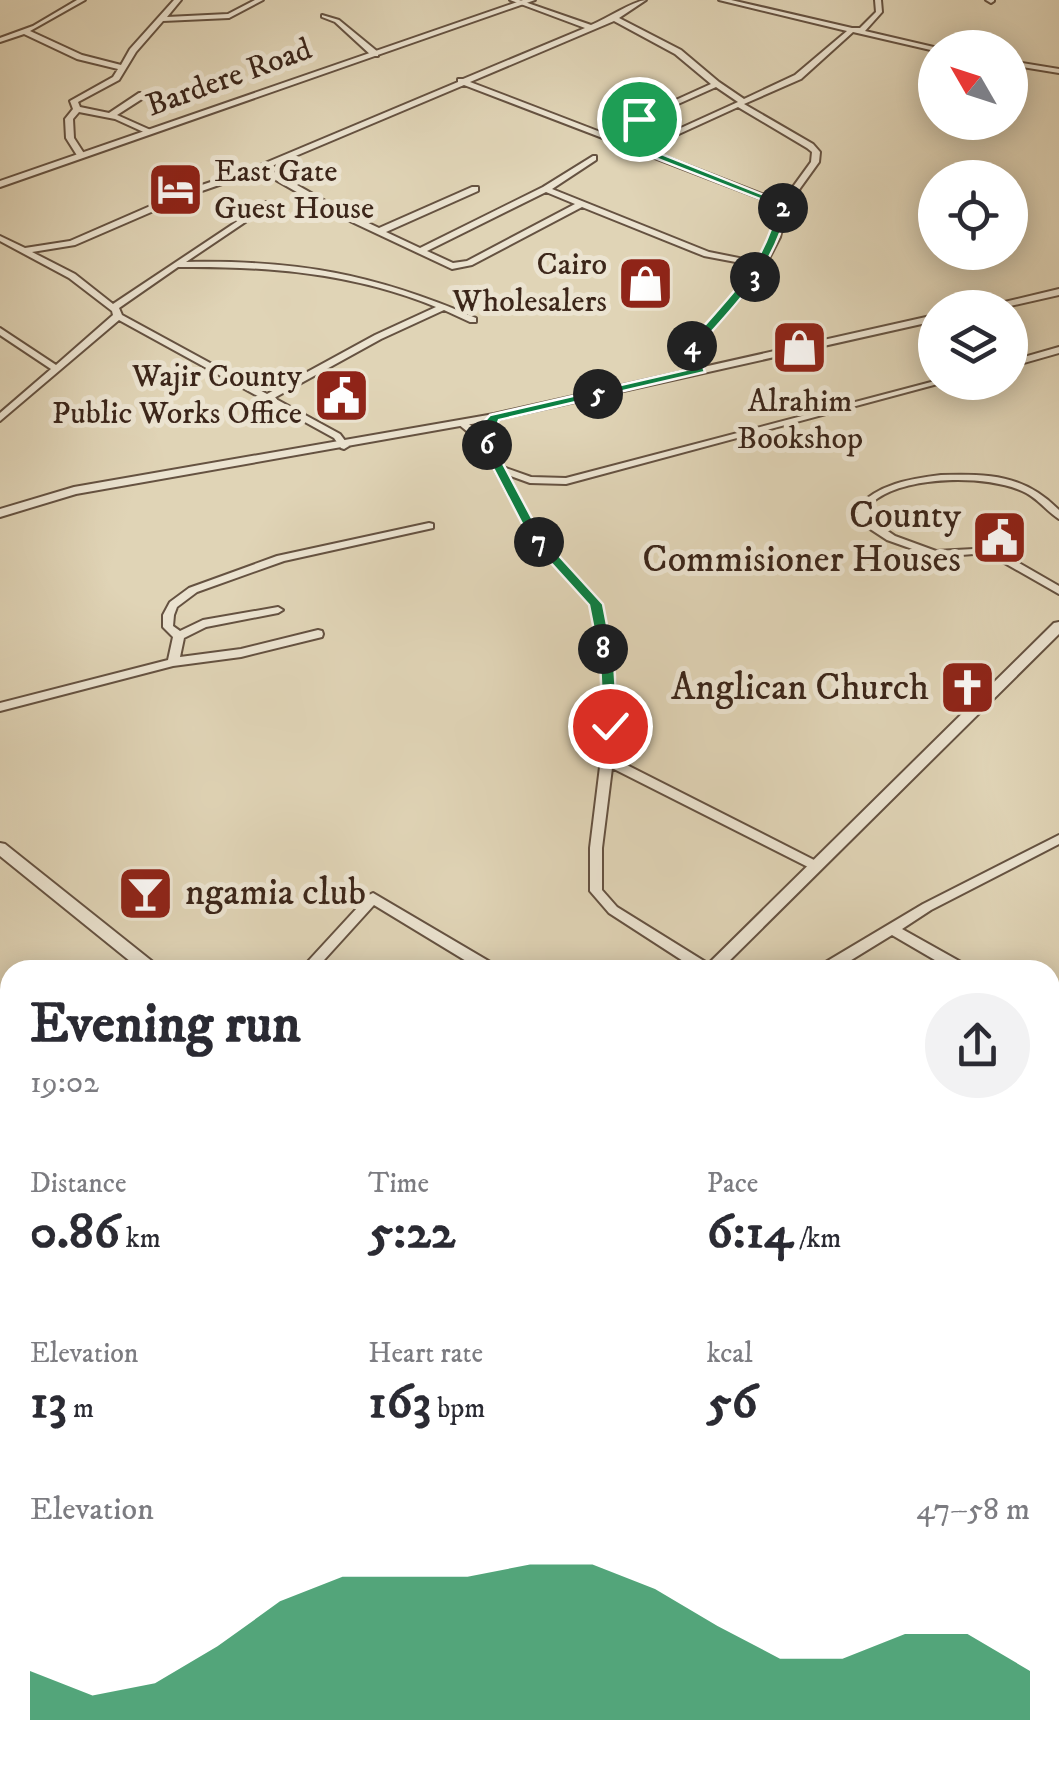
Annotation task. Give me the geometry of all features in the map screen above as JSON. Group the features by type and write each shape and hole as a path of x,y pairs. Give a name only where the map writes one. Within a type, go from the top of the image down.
{"street":[{"path":"0,40 24,32 82,0"},
{"path":"81,154 70,138 69,127 77,98 112,81 178,0"},
{"path":"162,19 229,16 260,0"},
{"path":"27,250 72,244 190,192 261,168 614,18 643,0"},
{"path":"722,0 918,46"},
{"path":"641,149 798,77 852,30 862,30 878,12 878,0"},
{"path":"522,1 589,27"},
{"name":"Bardere Road","path":"0,184 522,1"},
{"path":"324,16 338,21 375,54"},
{"path":"614,18 678,52 740,102 816,152 814,162 784,205 776,236 762,265 691,348 701,370"},
{"path":"24,32 80,56 121,68"},
{"path":"1028,66 1059,71"},
{"path":"460,81 784,205"},
{"path":"606,134 716,84"},
{"path":"110,116 142,94"},
{"path":"77,109 110,116 151,132"},
{"path":"639,119 666,137"},
{"path":"420,250 546,190 594,158"},
{"path":"261,168 445,264 460,265 581,204"},
{"path":"378,232 474,190"},
{"path":"546,190 707,254 762,265"},
{"path":"0,418 116,312 176,265 266,204"},
{"path":"0,238 55,266 116,312 337,436 344,446"},
{"path":"55,266 72,244"},
{"path":"176,265 265,262 308,267 393,286 473,320"},
{"path":"1028,299 1059,292"},
{"path":"268,397 335,364 407,319 444,307"},
{"path":"0,513 52,496 102,486 494,418 918,322"},
{"path":"0,331 56,369"},
{"path":"1028,359 1059,350"},
{"path":"498,468 530,480 566,481 918,388"},
{"path":"485,441 488,424 494,418"},
{"path":"462,423 485,441 536,538 596,604 609,690 608,761 596,848 596,892 614,910 692,960"},
{"path":"1059,516 1028,489 993,479 951,478 898,486 875,496 861,508 864,521 906,545 935,554 988,550 1059,591"},
{"path":"178,636 168,627 168,614 181,596 192,590 281,558 429,526"},
{"path":"178,636 203,624 278,610"},
{"path":"718,960 1059,626"},
{"path":"0,707 173,662 242,652 318,634"},
{"path":"173,662 178,636"},
{"path":"608,761 814,865"},
{"path":"841,960 1059,839"},
{"path":"0,848 140,960"},
{"path":"316,960 373,898 475,960"},
{"path":"892,929 946,960"}],"place":[{"name":"East Gate Guest House","path":"175,190"},
{"name":"Cairo Wholesalers","path":"646,283"},
{"name":"Alrahim Bookshop","path":"800,348"},
{"name":"Wajir County Public Works Office","path":"341,395"},
{"name":"County Commisioner Houses","path":"1000,538"},
{"name":"Anglican Church","path":"968,688"},
{"name":"ngamia club","path":"146,893"}],"route":[{"path":"610,726 607,661 598,631 596,604 536,538 485,441 488,424 494,418 701,370 691,348 757,274 776,236 784,205 641,149 666,137 639,119"}]}
